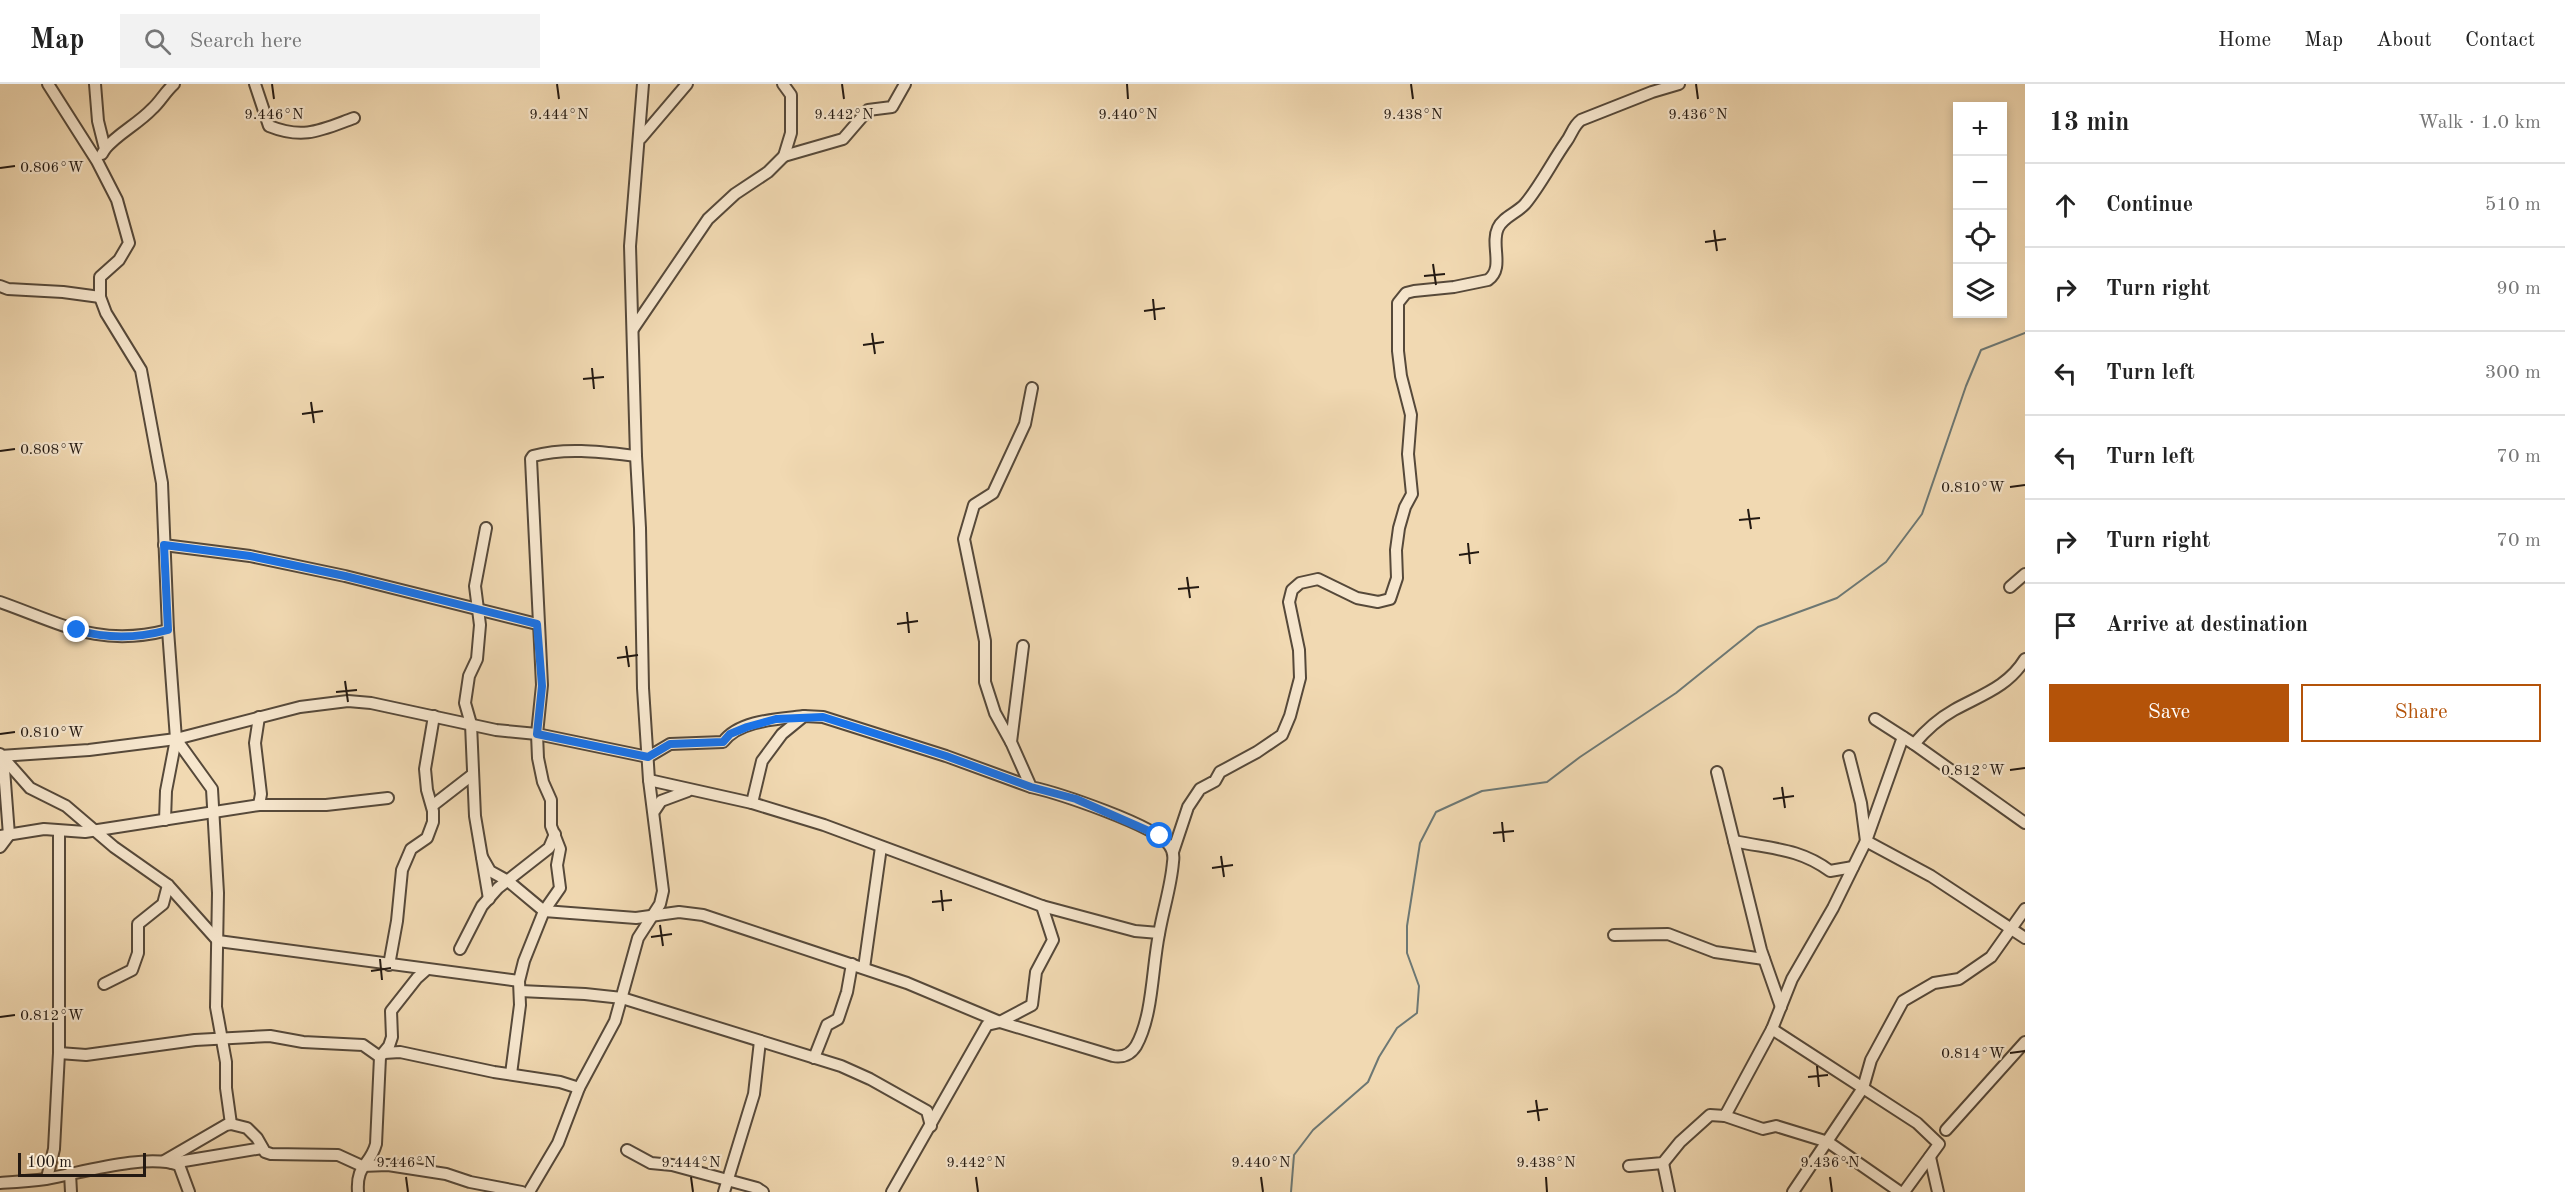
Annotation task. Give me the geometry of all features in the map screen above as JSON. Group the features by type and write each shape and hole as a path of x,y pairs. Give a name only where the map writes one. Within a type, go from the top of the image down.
{"street":[{"path":"48,84 97,161 117,200 129,243 119,260 100,277 100,297 106,313 141,370 162,483 168,630 176,739 166,791 165,820"},
{"path":"95,84 98,121 105,149"},
{"path":"97,161 113,140 130,130 138,120 153,109 164,93 174,84"},
{"path":"255,84 269,126 288,134 325,129 354,118"},
{"path":"529,1192 558,1143 579,1088 615,1021 638,938 660,904 663,891 655,810 649,780 630,246 643,84"},
{"path":"640,139 687,84"},
{"path":"783,84 791,95 791,133 784,156"},
{"path":"633,329 708,219 735,194 768,171 784,156 843,139 868,110 892,107 904,84"},
{"path":"482,857 490,871 508,880 544,911 627,918 679,912 703,915 864,968 1000,1022 1113,1056 1128,1054 1136,1047 1145,1022 1159,933 1172,873 1173,852 1188,807 1200,789 1215,781 1220,772 1282,735 1290,716 1300,678 1299,650 1289,602 1293,590 1300,583 1318,579 1357,598 1378,602 1390,599 1397,578 1396,550 1399,528 1405,507 1412,494 1408,454 1411,416 1401,376 1398,351 1398,303 1406,293 1488,280 1496,269 1495,241 1498,227 1524,204 1568,140 1574,125 1652,92 1679,84"},
{"path":"0,286 8,289 100,297"},
{"path":"1031,787 995,713 985,682 985,641 964,539 974,505 993,493 1025,424 1032,388"},
{"path":"511,1074 519,986 524,961 544,911 560,888 557,865 560,849 551,826 551,800 540,771 537,734 542,686 537,624 531,459 542,453 592,451 636,456"},
{"path":"486,528 475,586 480,625 477,659 469,676 465,703 471,724 475,816 489,899"},
{"path":"164,545 250,556 345,576 537,624"},
{"path":"2010,588 2025,574"},
{"path":"0,602 96,636 127,637 168,630"},
{"path":"1011,742 1023,646"},
{"path":"1914,744 1930,726 1952,711 2002,686 2019,670 2025,659"},
{"path":"1,755 89,750 176,739 204,734 300,707 348,701 434,716 506,732 537,734 648,757 670,744 723,742 730,734 776,719 804,716 823,717 946,756 1031,787 1076,799 1160,836 1173,852"},
{"path":"389,965 397,921 402,870 411,849 427,838 433,822 424,770 434,716"},
{"path":"752,803 762,761 782,734 804,716"},
{"path":"259,717 255,743 261,794 260,805"},
{"path":"1875,718 2025,823"},
{"path":"1725,1116 1772,1029 1792,980 1866,841 1903,737"},
{"path":"176,739 212,789 218,881 216,1007 222,1039 231,1124"},
{"path":"1,755 30,788 66,806 168,885 218,941 322,953 519,986 622,998 814,1058 870,1079 927,1111 931,1126"},
{"path":"0,847 4,836 1,755"},
{"path":"1849,756 1861,803 1866,841"},
{"path":"1717,772 1764,959 1781,1006"},
{"path":"432,806 472,775"},
{"path":"649,780 752,803 824,825 1042,906 1135,931 1159,933"},
{"path":"655,810 661,801 688,790"},
{"path":"4,836 44,830 95,830 213,814 260,805 326,805 388,798"},
{"path":"47,1179 52,1160 59,1053 59,831"},
{"path":"459,949 469,927 489,899 508,880 549,848 555,834"},
{"path":"1734,841 1798,852 1813,859 1830,872 1853,867"},
{"path":"1866,841 1931,876 2025,938"},
{"path":"864,968 881,847"},
{"path":"104,984 132,970 138,952 138,924 163,904 168,885"},
{"path":"891,1192 987,1025 1000,1022 1032,1005 1036,972 1053,940 1042,906"},
{"path":"1793,1192 1863,1088 1871,1060 1903,1001 1934,983 1959,979 1991,957 2025,909"},
{"path":"1614,935 1668,934 1715,952 1764,959"},
{"path":"814,1058 827,1025 838,1019 847,992 852,964"},
{"path":"358,1192 358,1174 376,1144 382,1055 392,1037 390,1019 393,1006 426,970"},
{"path":"1629,1166 1663,1163 1680,1142 1710,1115 1725,1116 1763,1129 1776,1126 1828,1142 1902,1192 1939,1144 1917,1124 1772,1029"},
{"path":"59,1053 96,1054 222,1039 270,1036 303,1042 356,1044 367,1046 382,1055 400,1052 560,1082 579,1088"},
{"path":"723,1192 754,1094 760,1041"},
{"path":"1946,1130 2025,1042"},
{"path":"168,1162 231,1124 239,1125 253,1133 262,1148 271,1154 338,1155 362,1166 388,1165 446,1174 470,1182 522,1192"},
{"path":"0,1183 47,1179 129,1164 168,1162 262,1148"},
{"path":"627,1150 651,1163 672,1165 727,1179 763,1192"},
{"path":"1930,1156 1938,1192"},
{"path":"168,1162 178,1165 189,1192"},
{"path":"1663,1163 1669,1192"},
{"path":"70,1173 71,1192"}],"waterway":[{"path":"1291,1192 1294,1155 1313,1130 1368,1082 1379,1057 1397,1028 1417,1013 1419,986 1407,953 1407,926 1420,843 1436,812 1482,791 1547,782 1580,757 1676,693 1758,627 1837,598 1886,562 1922,514 1966,386 1981,350 2025,333"}],"route":[{"path":"77,630 96,636 127,637 150,635 168,630 164,545 250,556 345,576 537,624 542,686 537,734 648,757 670,744 723,742 730,734 776,719 804,716 823,717 946,756 1031,787 1076,799 1160,836"}]}
